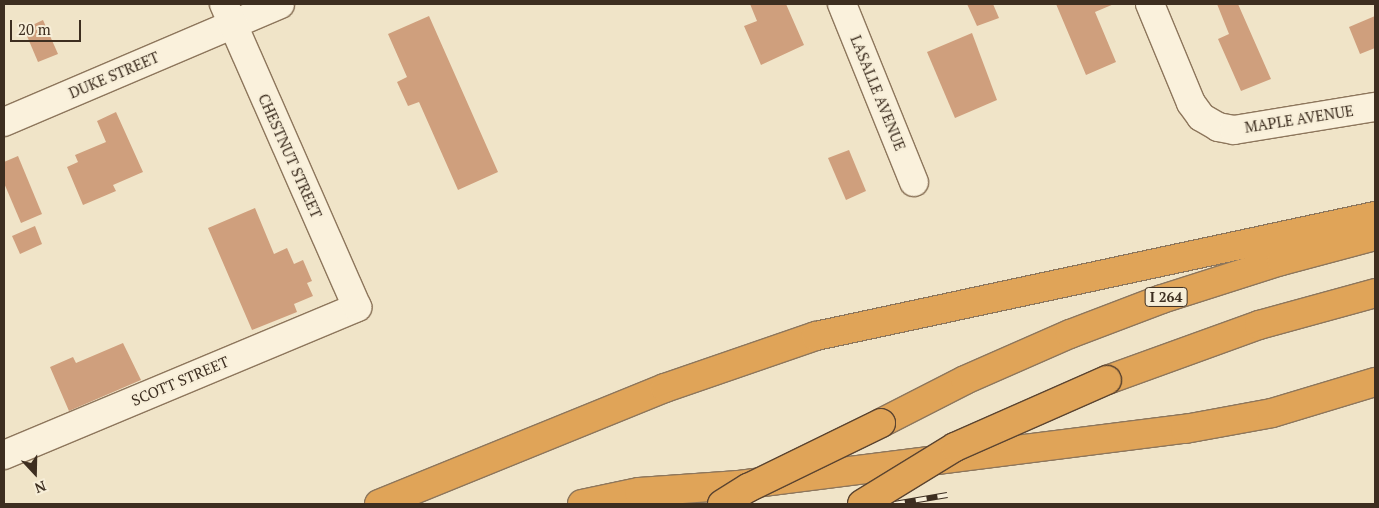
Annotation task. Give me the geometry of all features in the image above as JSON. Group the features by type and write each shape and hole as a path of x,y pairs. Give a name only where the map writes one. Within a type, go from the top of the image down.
{"highway":[{"path":"379,504 665,388 816,336 1375,216"},
{"name":"I 264","path":"753,504 881,423 965,380 1070,334 1162,298 1280,261 1375,236"},
{"path":"862,504 956,448 1107,380 1259,325 1375,294"},
{"path":"582,504 639,492 748,484 1185,429 1272,413 1375,382"},
{"path":"722,504 748,488 881,423"}],"street":[{"name":"DUKE STREET","path":"4,122 229,14 280,4"},
{"name":"LASALLE AVENUE","path":"842,4 914,182"},
{"name":"MAPLE AVENUE","path":"1150,4 1191,103 1201,116 1218,127 1234,130 1375,107"},
{"name":"CHESTNUT STREET","path":"229,14 357,307"},
{"name":"SCOTT STREET","path":"4,455 357,307"}],"building":[{"path":"750,4 786,4 804,45 761,65 744,26 757,21"},
{"path":"967,4 993,4 999,18 977,26"},
{"path":"1056,4 1114,4 1095,12 1116,62 1086,75"},
{"path":"1217,4 1238,4 1271,79 1241,91 1218,39 1229,34"},
{"path":"429,16 498,172 458,190 419,102 408,106 397,82 407,77 388,34"},
{"path":"1375,16 1375,48 1360,54 1349,27"},
{"path":"43,20 58,54 38,62 24,29"},
{"path":"972,33 997,100 955,118 927,52"},
{"path":"116,112 143,172 113,185 116,191 83,205 67,167 78,162 75,155 106,142 97,121"},
{"path":"849,150 866,191 846,200 828,158"},
{"path":"18,156 42,214 21,223 4,183 4,162"},
{"path":"255,208 274,254 287,248 294,264 303,260 312,281 307,283 313,296 294,304 297,312 252,330 208,228"},
{"path":"35,226 42,244 20,254 12,236"},
{"path":"123,343 141,380 69,411 50,367 73,357 76,363"}],"railway":[{"path":"894,504 947,495"}]}
